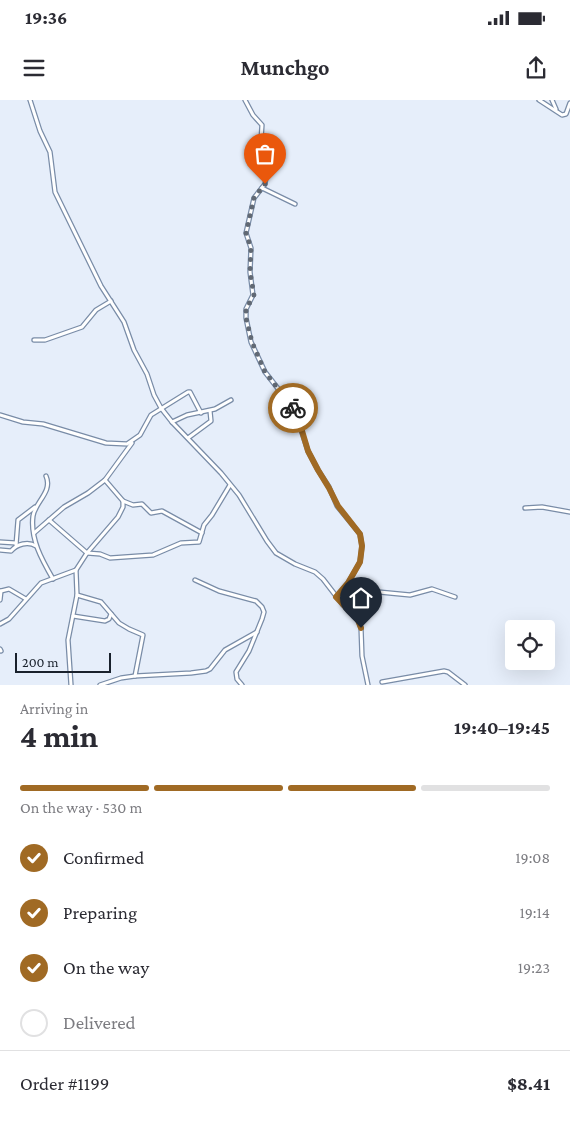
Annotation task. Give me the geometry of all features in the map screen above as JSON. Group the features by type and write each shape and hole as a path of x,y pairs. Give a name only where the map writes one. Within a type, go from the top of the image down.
{"street":[{"path":"30,100 40,131 50,152 55,192 101,286 124,322 134,350 147,374 154,395 161,408 239,495 276,553 284,559 315,572 330,586 336,597 354,615 360,624 362,656 368,685"},
{"path":"245,100 253,115 263,126 261,140 268,163 265,184 254,198 246,233 251,248 250,272 254,295 246,309 246,318 252,342 265,372 297,414 308,451 338,506 360,534 362,546 360,562 342,592 336,597"},
{"path":"539,100 565,115 570,104"},
{"path":"552,100 556,110"},
{"path":"262,188 296,204"},
{"path":"34,340 45,340 82,327 96,310 111,301"},
{"path":"34,532 64,507 88,493 105,480 140,435 151,415 189,392 200,413"},
{"path":"172,422 188,415 210,410 231,400"},
{"path":"188,438 211,421 210,410"},
{"path":"0,415 23,422 43,424 106,443 122,445 133,442"},
{"path":"0,550 11,551 16,544 18,520 35,507 47,488 46,476"},
{"path":"105,480 123,501 133,505 142,504 150,513 162,511 202,533"},
{"path":"49,520 87,553 100,554 107,558 116,559 153,555 181,543 198,543 204,525 230,485"},
{"path":"70,685 68,640 77,595 76,570 87,553 118,517 123,507 123,501"},
{"path":"35,507 33,520 36,546 53,579"},
{"path":"525,508 542,507 570,512"},
{"path":"0,542 32,544 36,546"},
{"path":"1,622 9,619 41,583 76,570"},
{"path":"195,580 218,591 256,601 262,606 264,612 257,632 249,651 236,672 237,679 242,685"},
{"path":"0,600 1,590 9,589 26,599"},
{"path":"342,592 355,594 379,592 410,595 432,589 455,597"},
{"path":"77,595 101,602 122,625 143,635 135,676"},
{"path":"73,616 105,621 109,619 111,614"},
{"path":"100,685 121,678 135,676 206,671 210,669 225,650 257,632"},
{"path":"382,682 444,671 465,685"}],"way so far":[{"path":"265,184 255,194 246,233 251,248 250,272 254,295 246,309 246,318 257,358 275,386 293,408"}],"route":[{"path":"293,408 297,414 308,451 318,470 338,506 360,534 362,546 360,562 342,592 336,597 354,615 361,628"}]}
